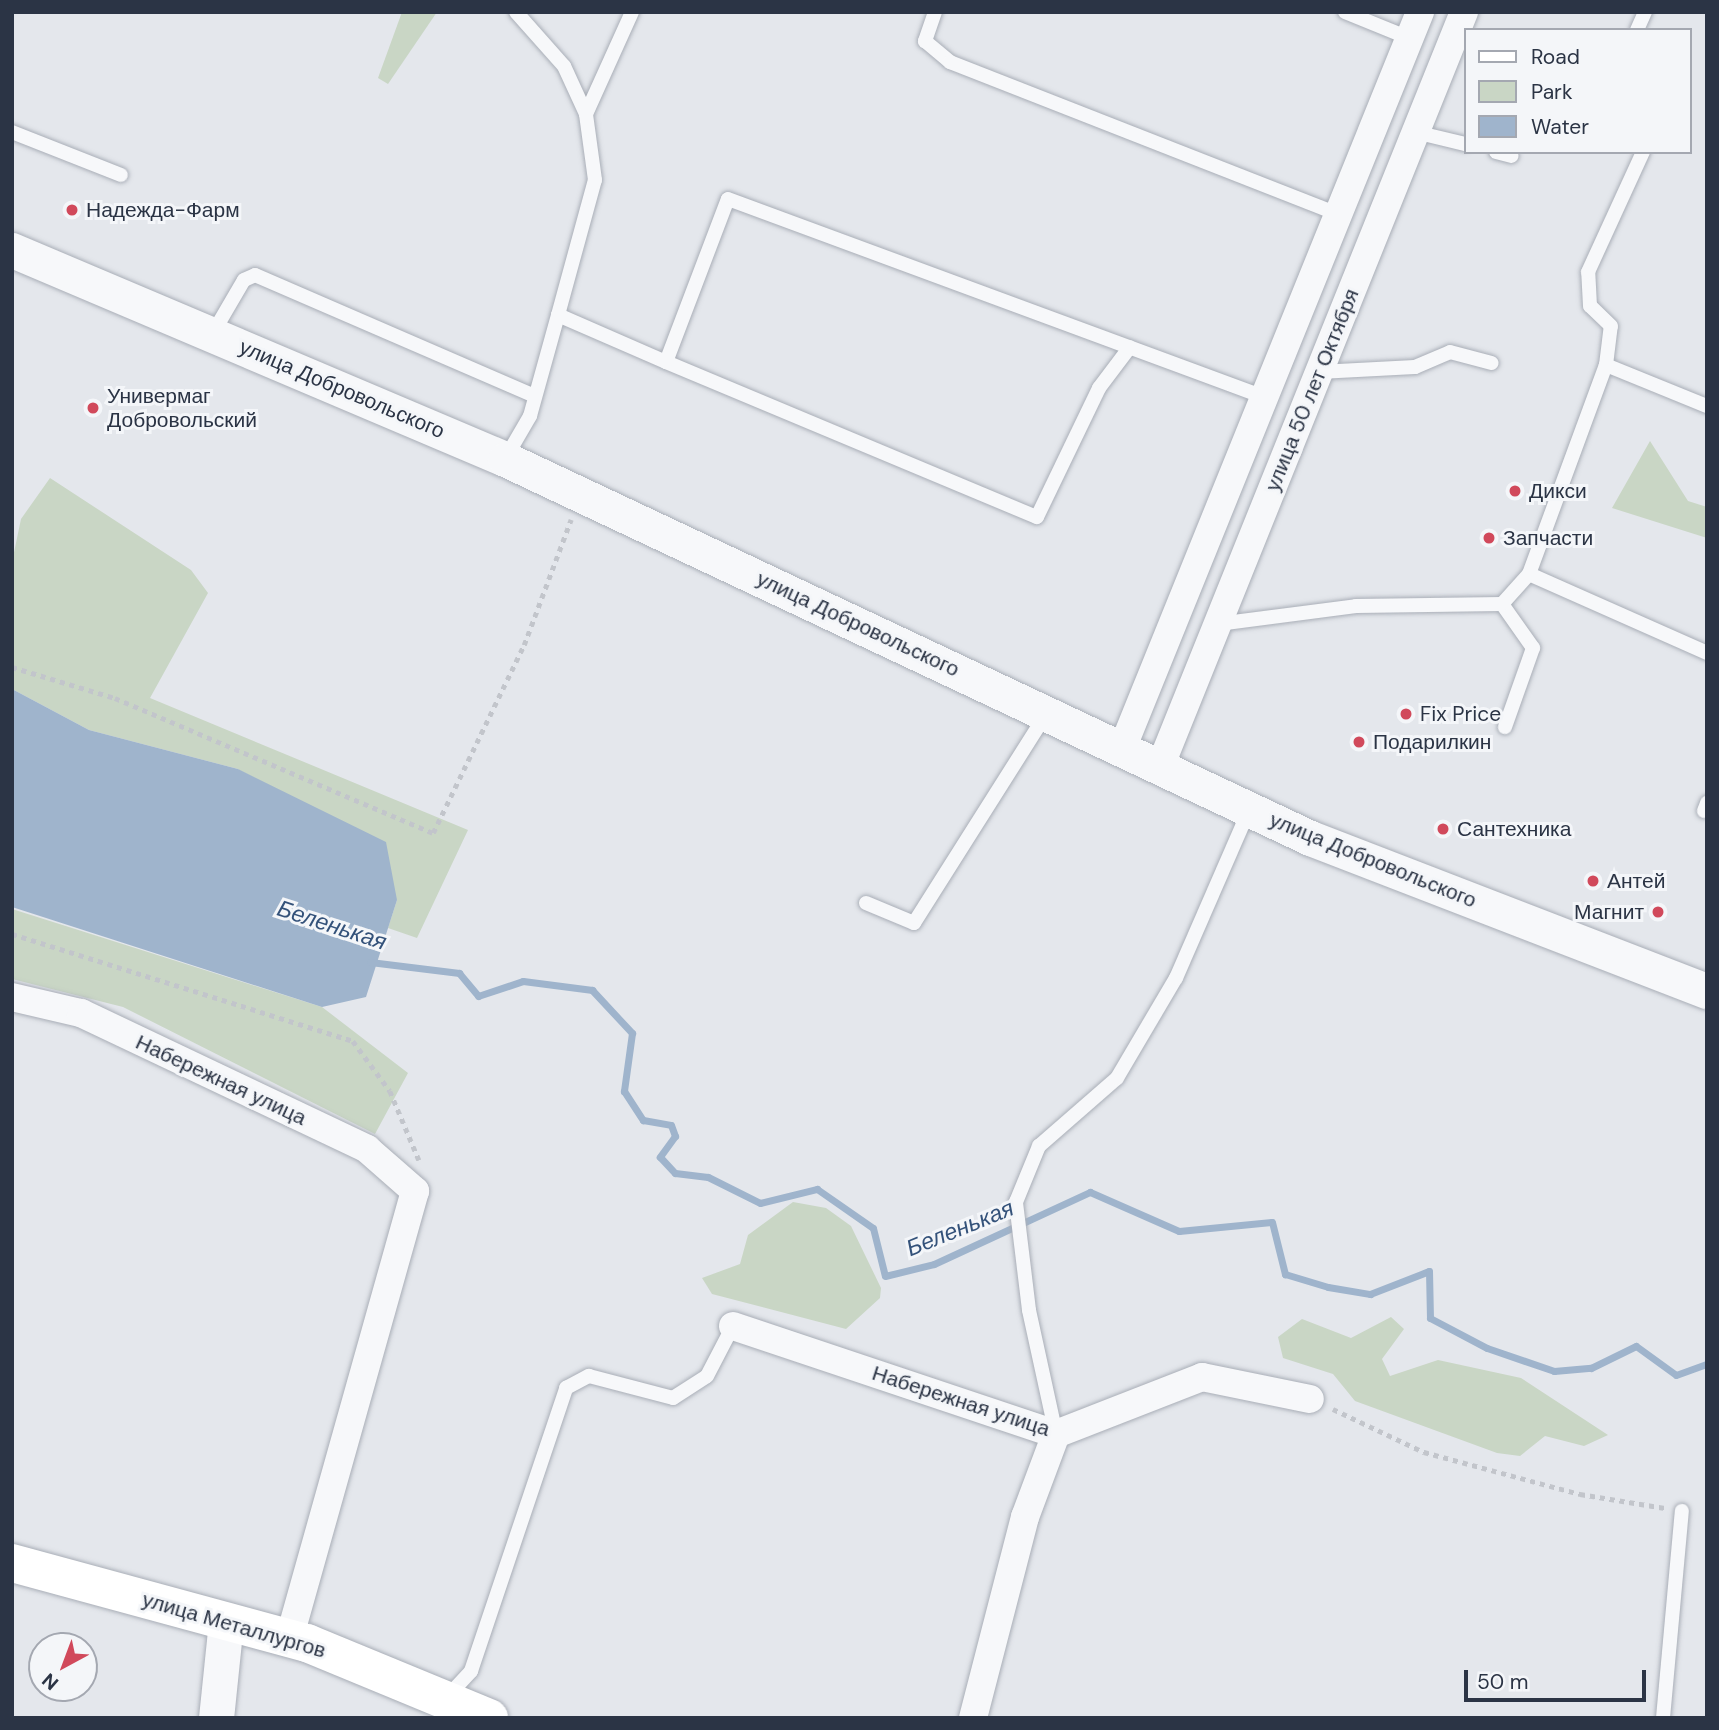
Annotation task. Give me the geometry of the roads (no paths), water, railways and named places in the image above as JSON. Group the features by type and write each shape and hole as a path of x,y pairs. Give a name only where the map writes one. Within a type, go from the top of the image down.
{"main road":[{"name":"улица Металлургов","path":"12,1563 289,1638 489,1718"}],"street":[{"name":"улица 50 лет Октября","path":"1122,749 1420,12"},
{"name":"улица 50 лет Октября","path":"1160,767 1464,12"},
{"name":"улица Добровольского","path":"12,250 213,333 505,460 1249,809 1707,991"},
{"name":"Набережная улица","path":"12,997 80,1013 367,1149 415,1191 289,1638"},
{"name":"Набережная улица","path":"733,1326 1056,1434 1202,1377 1310,1399"},
{"path":"973,1718 1025,1517 1056,1434"},
{"path":"216,1718 226,1621"}],"lane":[{"path":"505,460 535,397 595,180 586,114 564,65 516,12"},
{"path":"586,114 632,12"},
{"path":"935,12 925,41 950,62 1338,214"},
{"path":"1345,12 1409,38"},
{"path":"1638,28 1645,12"},
{"path":"12,132 121,175"},
{"path":"1415,132 1464,144"},
{"path":"1504,154 1513,156"},
{"path":"1218,624 1356,606 1502,604 1529,573 1606,365 1611,326 1590,306 1588,272 1642,154"},
{"path":"666,362 722,206 740,199 1264,397"},
{"path":"213,333 244,280 255,275 535,397"},
{"path":"558,315 1037,517 1099,388 1130,347"},
{"path":"1319,372 1415,367 1450,352 1492,363"},
{"path":"1606,365 1707,406"},
{"path":"1529,573 1707,653"},
{"path":"1502,604 1533,648 1505,727"},
{"path":"866,902 914,923 1046,713"},
{"path":"1056,1434 1029,1310 1016,1202 1039,1146 1117,1078 1176,978 1249,809"},
{"path":"444,1699 471,1671 566,1388 589,1376 673,1398 707,1376 733,1326"},
{"path":"1662,1718 1682,1511"}],"water":[{"path":"12,689 89,730 238,769 386,842 397,900 366,997 322,1007 12,907"}],"waterway":[{"name":"Беленькая","path":"370,962 459,973 478,996 523,981 592,990 632,1033 624,1091 643,1120 671,1125 675,1136 660,1157 675,1173 708,1177 760,1203 817,1189 873,1228 885,1276 934,1264 1090,1192 1179,1231 1272,1222 1285,1274 1328,1287 1370,1294 1429,1271 1430,1318 1487,1348 1554,1371 1591,1368 1636,1346 1676,1375 1707,1364"}],"place":[{"name":"Надежда-Фарм","path":"72,210"},
{"name":"Универмаг Добровольский","path":"93,408"},
{"name":"Дикси","path":"1515,491"},
{"name":"Запчасти","path":"1489,538"},
{"name":"Fix Price","path":"1406,714"},
{"name":"Подарилкин","path":"1359,742"},
{"name":"Сантехника","path":"1443,829"},
{"name":"Антей","path":"1593,881"},
{"name":"Магнит","path":"1658,912"}]}
